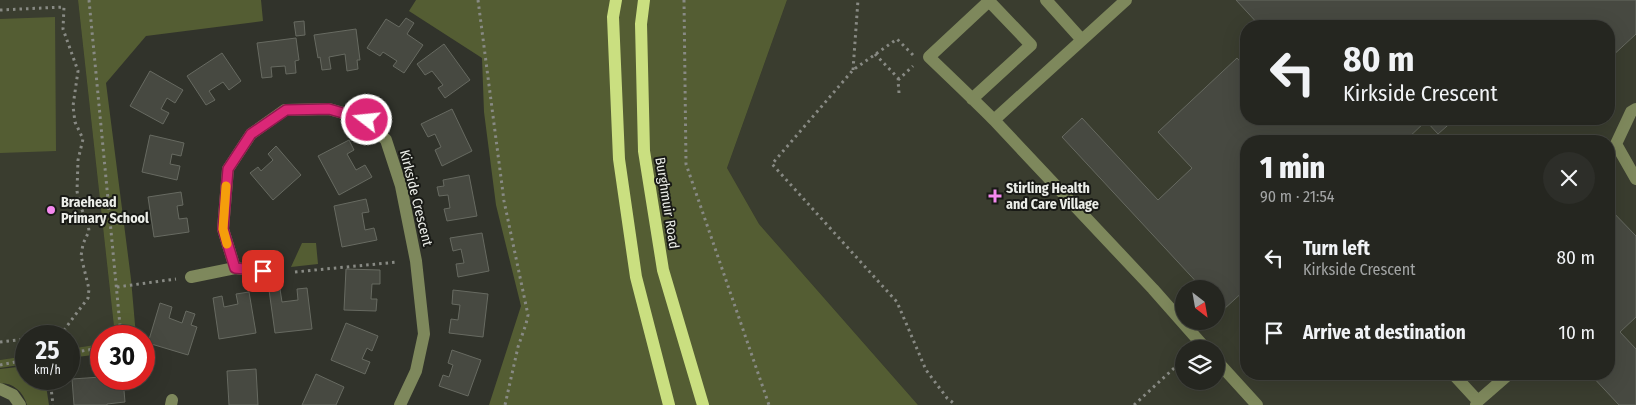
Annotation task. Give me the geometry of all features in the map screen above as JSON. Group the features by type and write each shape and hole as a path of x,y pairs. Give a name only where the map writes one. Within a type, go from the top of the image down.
{"main road":[{"path":"616,0 613,17 618,159 636,277 669,405"},
{"name":"Burghmuir Road","path":"644,0 641,24 644,151 663,270 702,405"}],"street":[{"path":"1046,0 1082,40"},
{"path":"994,120 1126,0"},
{"path":"972,99 1031,45 989,1 929,57 972,99 994,120 1153,289 1198,340"},
{"name":"Kirkside Crescent","path":"235,268 223,229 228,169 251,134 286,110 329,109 367,120 386,140 401,186 416,261 424,334 416,371 400,405"},
{"path":"1636,109 1632,112 1616,144 1636,179"},
{"path":"190,277 235,268 277,273"},
{"path":"1225,370 1257,405"},
{"path":"1458,380 1477,403 1502,380"},
{"path":"0,389 13,395 20,405"}],"path":[{"path":"89,0 120,325"},
{"path":"478,0 504,201 528,315 518,347 505,405"},
{"path":"684,0 686,164 769,405"},
{"path":"853,70 858,0"},
{"path":"0,10 64,7 63,29 78,71 73,106 75,122 83,139 78,160 77,191 89,232 81,256 89,289 88,298 68,325"},
{"path":"900,93 898,80 919,61 897,39 853,70 772,164 897,302 926,370 947,398 956,405"},
{"path":"875,54 899,79"},
{"path":"277,273 416,261"},
{"path":"117,287 190,277"},
{"path":"0,342 15,340"},
{"path":"0,365 15,362"},
{"path":"1134,405 1175,367"},
{"path":"51,390 53,405"}],"shaded area":[{"name":"Braehead Primary School","path":"0,0 78,0 114,325 90,325 90,346 80,347 80,325 15,325 15,358 0,360"},
{"name":"Stirling Health and Care Village","path":"787,0 1636,0 1636,405 918,405 759,224 727,168"}],"green space":[{"path":"78,0 261,0 263,21 146,36 106,83 135,325 114,325"},
{"path":"416,0 787,0 727,168 759,224 918,405 489,405 521,306 496,205 484,112 482,58 409,11"},
{"path":"55,17 56,151 0,153 0,19"},
{"path":"302,243 316,243 318,264 291,267"},
{"path":"90,346 90,355 80,357 80,347"},
{"path":"15,358 15,366 0,368 0,360"},
{"path":"15,367 15,388 0,383 0,369"},
{"path":"18,390 47,390 49,405 27,405"}],"building":[{"path":"1236,0 1636,0 1636,34 1615,53 1615,20 1254,20"},
{"path":"406,18 414,23 407,34 423,45 404,73 393,66 397,61 383,52 380,56 367,48 386,19 399,27"},
{"path":"304,21 305,35 296,36 294,22"},
{"path":"356,29 360,60 357,60 358,69 347,71 345,54 329,57 331,69 322,70 314,35"},
{"path":"296,38 299,60 295,61 296,73 286,74 285,66 271,67 272,77 262,78 257,43"},
{"path":"444,44 470,80 445,98 438,88 443,85 432,71 425,75 417,64"},
{"path":"222,53 241,81 229,90 223,82 209,91 215,100 206,105 187,76"},
{"path":"1237,58 1240,61 1240,125 1422,125 1411,135 1240,135 1240,294 1225,308 1225,280 1195,280 1062,137 1082,118 1158,200 1192,168 1158,132"},
{"path":"150,71 183,90 175,103 167,98 161,109 169,113 163,124 130,106"},
{"path":"452,109 472,151 442,166 435,150 441,147 435,134 428,137 421,124"},
{"path":"1430,125 1448,125 1438,134"},
{"path":"150,135 184,143 181,156 172,154 170,164 180,166 177,180 142,172"},
{"path":"349,140 354,150 347,154 356,170 365,165 372,177 339,195 318,156"},
{"path":"276,146 301,175 273,200 250,173 258,167 261,171 273,160 268,154"},
{"path":"469,175 477,216 447,221 444,209 450,208 448,195 439,196 437,187 444,186 443,180"},
{"path":"181,192 183,205 177,206 179,219 187,218 189,232 154,237 148,197"},
{"path":"366,199 369,212 362,213 365,230 374,228 377,240 342,247 334,206"},
{"path":"1615,214 1636,236 1636,317 1620,332 1636,349 1636,405 1619,405 1596,380 1615,380"},
{"path":"482,233 489,271 458,277 456,264 464,263 461,249 453,251 450,238"},
{"path":"346,269 380,270 380,284 372,284 371,299 377,299 376,311 344,310"},
{"path":"307,288 312,329 275,333 269,290 280,289 282,302 298,300 297,289"},
{"path":"453,290 488,294 483,337 449,333 451,319 458,320 460,305 452,304"},
{"path":"249,292 256,333 219,339 213,298 222,296 224,307 238,304 236,294"},
{"path":"160,303 172,307 169,318 182,323 186,311 195,314 191,325 197,327 188,355 155,345 155,325 153,325"},
{"path":"346,323 378,336 372,351 367,348 362,359 370,362 365,374 331,360"},
{"path":"452,350 481,360 468,396 439,386 443,375 449,377 453,365 448,363"},
{"path":"256,369 258,405 229,405 227,371"},
{"path":"316,374 344,387 336,405 302,405"},
{"path":"80,378 90,378 90,390 124,390 125,402 107,405 74,405 73,390 80,390"}],"slow traffic":[{"path":"226,186 223,229 227,244"}],"place":[{"name":"Stirling Health and Care Village","path":"995,196"},
{"name":"Braehead Primary School","path":"51,210"}],"route":[{"path":"263,271 235,268 223,229 228,169 251,134 286,110 329,109 367,120"}]}
